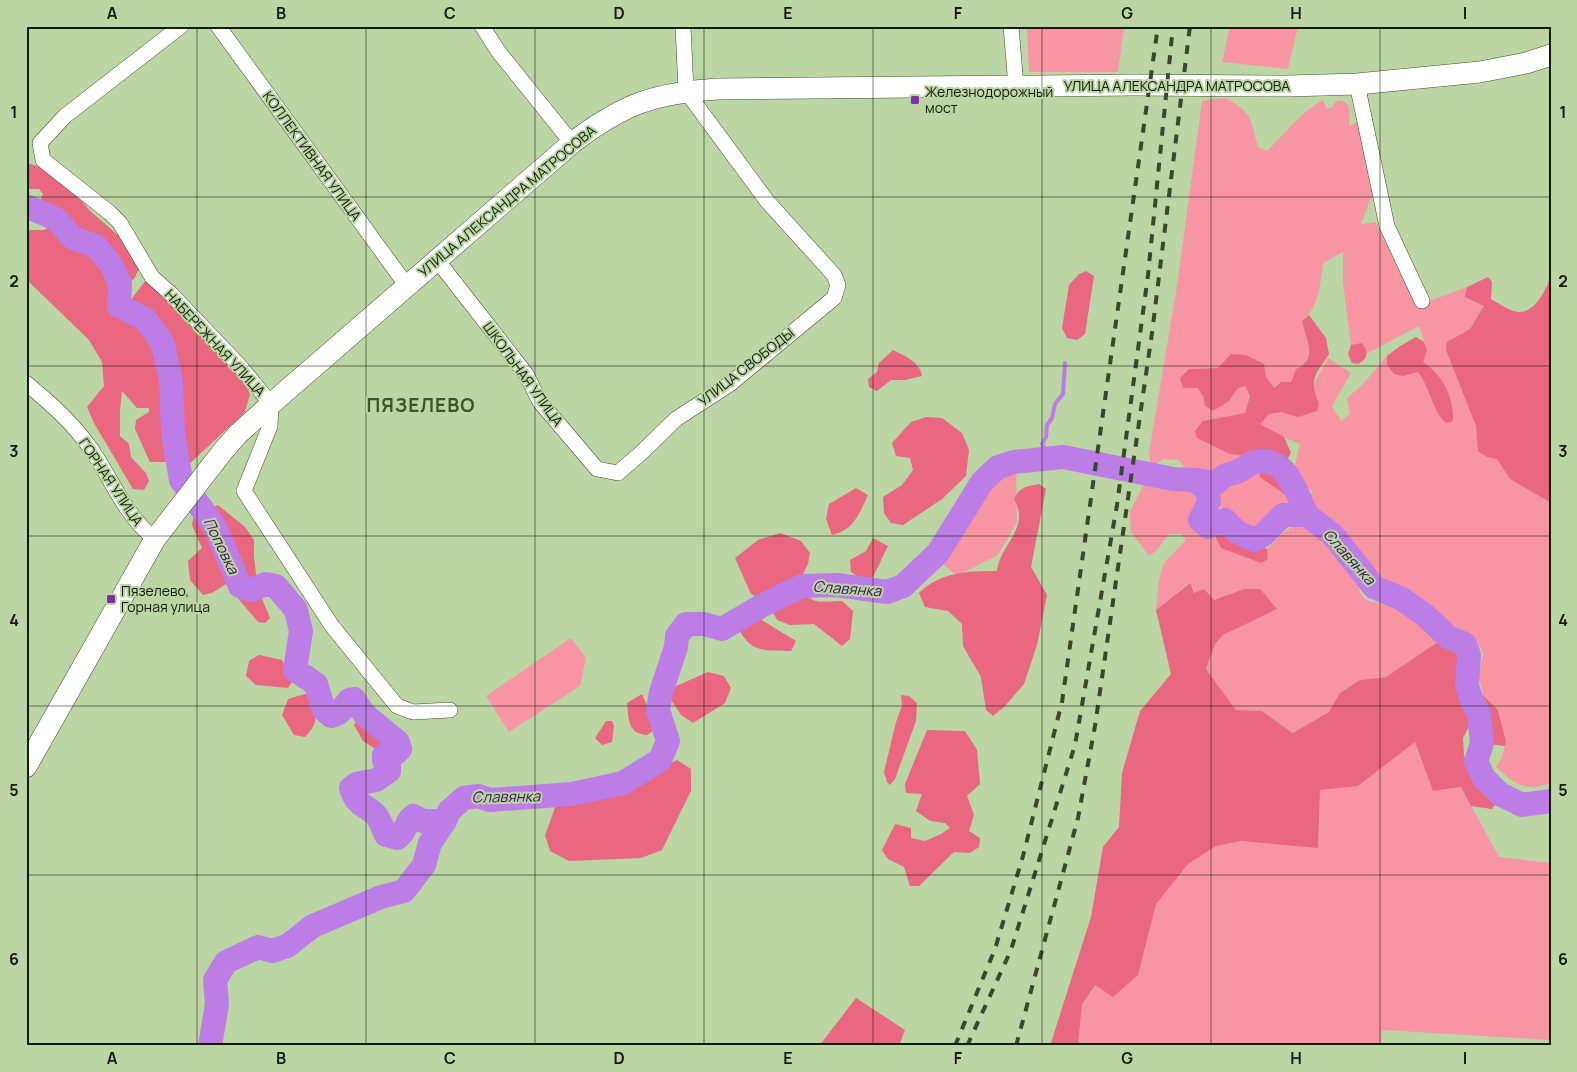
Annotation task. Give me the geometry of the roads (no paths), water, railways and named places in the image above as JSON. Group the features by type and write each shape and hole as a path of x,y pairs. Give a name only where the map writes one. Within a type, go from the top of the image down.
{"main road":[{"name":"УЛИЦА АЛЕКСАНДРА МАТРОСОВА","path":"26,767 155,539 238,434 270,404 572,143 612,116 634,104 658,96 686,91 728,89 1357,84 1480,72 1526,63 1551,55"}],"street":[{"name":"НАБЕРЕЖНАЯ УЛИЦА","path":"181,26 65,116 40,144 43,160 120,223 152,277 170,293 239,365 270,404 270,426 244,491 332,626 397,706 413,712 450,710"},
{"name":"КОЛЛЕКТИВНАЯ УЛИЦА","path":"218,26 407,286"},
{"path":"482,26 498,51 572,143"},
{"path":"683,26 686,91"},
{"path":"1011,26 1016,87"},
{"path":"1357,84 1387,226 1422,301"},
{"name":"УЛИЦА СВОБОДЫ","path":"618,472 676,419 730,384 834,298 838,285 834,275 767,201 686,91"},
{"name":"ШКОЛЬНАЯ УЛИЦА","path":"438,260 526,374 540,402 597,469 618,472"},
{"name":"ГОРНАЯ УЛИЦА","path":"26,383 58,410 90,448 130,513 145,532 155,539"}],"waterway":[{"name":"Поповка","path":"26,206 56,219 73,238 96,246 110,263 120,283 119,306 145,319 162,342 171,379 173,433 181,480 215,527 240,586 251,590 266,584 276,586 296,610 301,631 295,670 316,684 324,710 331,716 339,713 349,700 354,699 365,715 398,742 400,749 396,753 384,755 384,760 389,765 389,771 376,780 356,784 351,788 356,799 377,816 386,835 397,838 413,816 423,821 445,821"},
{"path":"1049,459 1042,444 1046,437 1047,425 1052,418 1055,404 1063,394 1065,363"},
{"name":"Славянка","path":"210,1046 217,1004 215,980 226,962 258,947 272,951 287,946 313,926 381,897 404,891 424,865 430,843 445,821 449,811 464,798 478,796 490,800 572,794 623,783 660,760 668,741 658,710 661,692 676,647 677,636 686,624 704,624 722,629 761,606 802,586 837,585 887,592 903,586 938,553 982,482 998,467 1014,462 1063,457 1173,479 1194,480 1207,490 1209,502 1200,520 1208,527 1225,520 1237,532 1254,540 1263,535 1283,515 1307,515 1333,535 1374,587 1402,599 1426,616 1448,637 1465,644 1469,655 1467,686 1472,701 1479,713 1482,743 1476,762 1484,778 1500,794 1522,805 1551,801"},
{"path":"1194,480 1216,483 1225,476 1239,471 1252,463 1264,461 1273,463 1288,476 1307,515"}],"railway":[{"path":"955,1046 995,949 1023,856 1062,702 1158,26"},
{"path":"967,1046 1011,950 1075,745 1117,505 1148,275 1173,26"},
{"path":"1016,1046 1078,818 1095,726 1152,333 1190,26"}],"place":[{"name":"Железнодорожный мост","path":"915,100"},
{"name":"Пязелево, Горная улица","path":"111,599"}],"district":[{"name":"ПЯЗЕЛЕВО","path":"421,405"}]}
